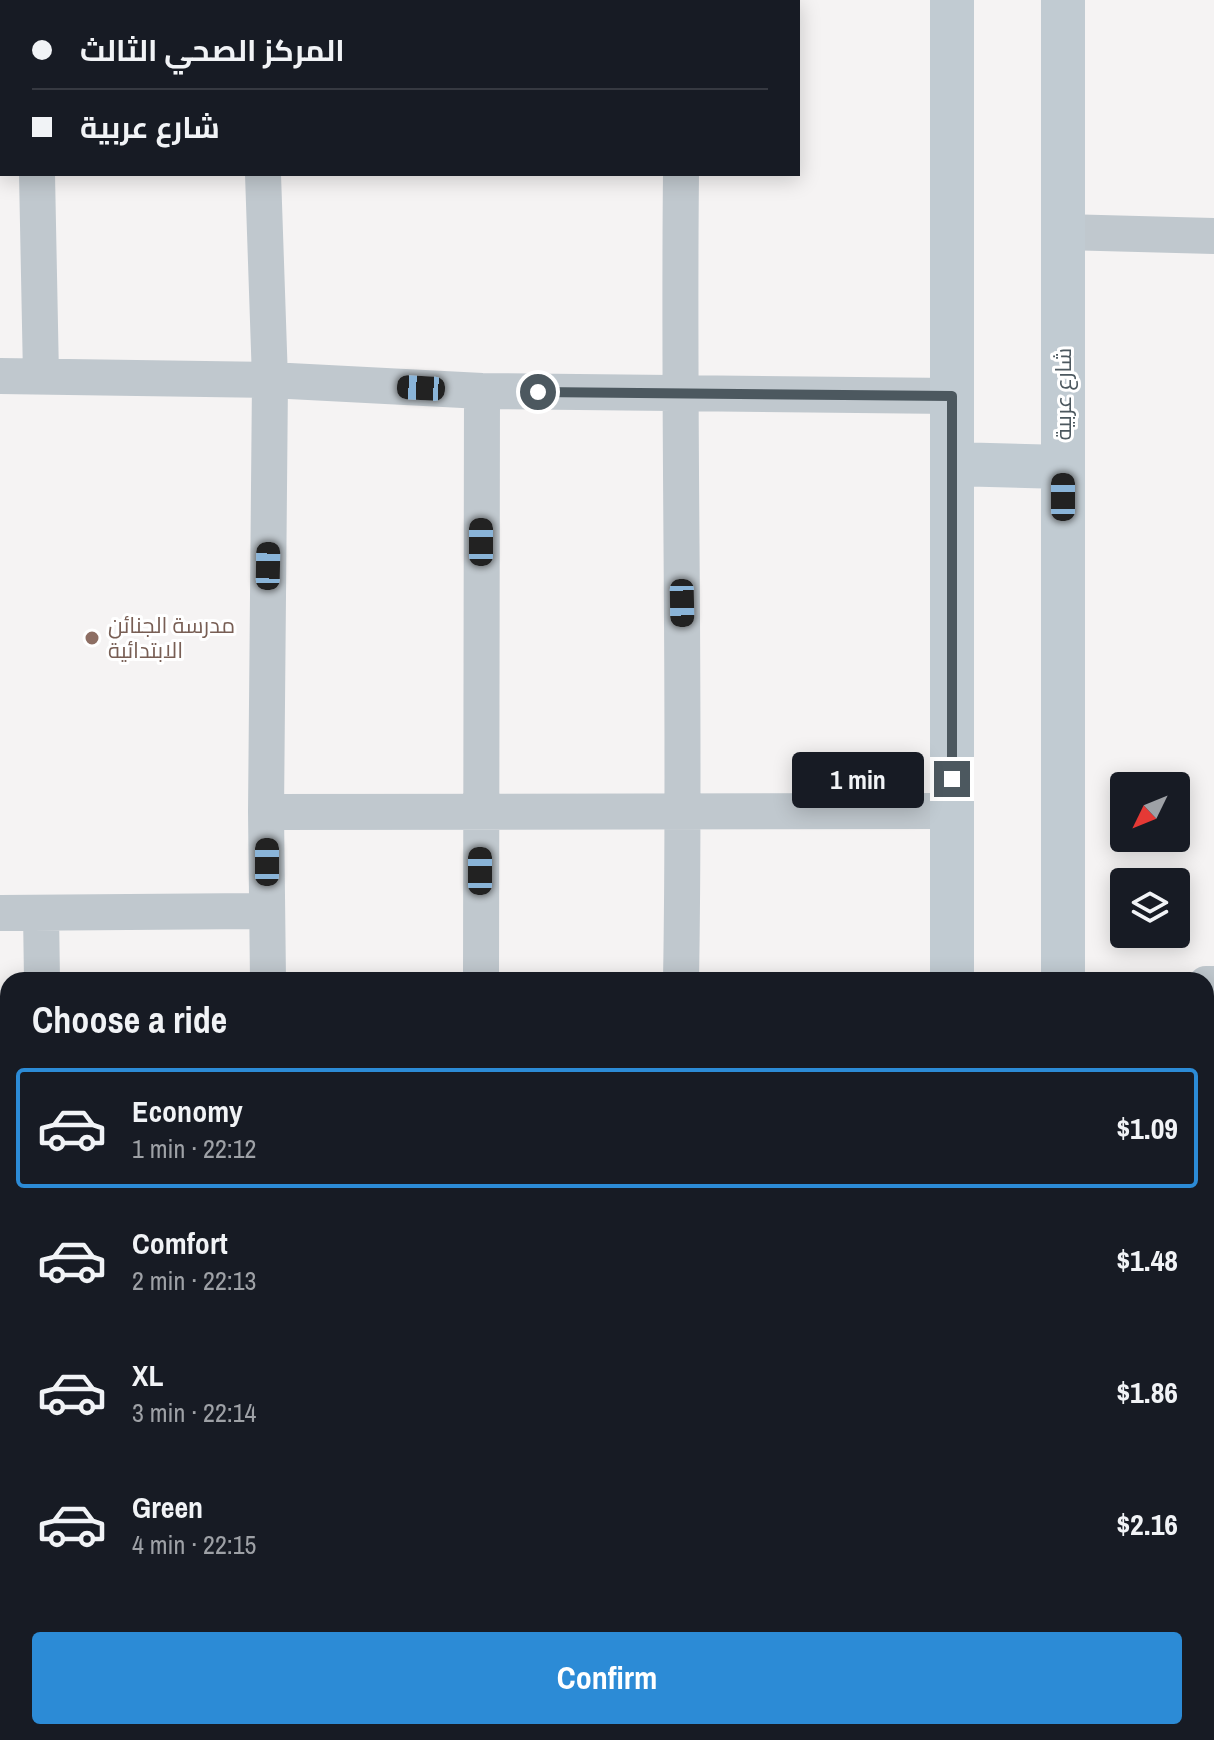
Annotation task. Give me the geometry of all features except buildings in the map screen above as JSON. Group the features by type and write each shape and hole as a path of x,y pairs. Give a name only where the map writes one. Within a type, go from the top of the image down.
{"main road":[{"path":"952,0 952,972"},
{"name":"شارع عربية","path":"1063,0 1063,972"},
{"path":"952,464 1063,467"}],"street":[{"path":"37,176 41,376"},
{"path":"263,176 270,380 266,812 268,972"},
{"path":"681,176 679,393 684,813 681,972"},
{"path":"1063,232 1214,236"},
{"path":"0,376 270,380 482,391 952,396"},
{"path":"481,972 482,391"},
{"path":"266,812 952,811"},
{"path":"0,913 267,911"},
{"path":"41,913 42,972"}],"place":[{"name":"مدرسة الجنائن الابتدائية","path":"92,638"}],"route":[{"path":"538,392 952,396 952,779"}]}
